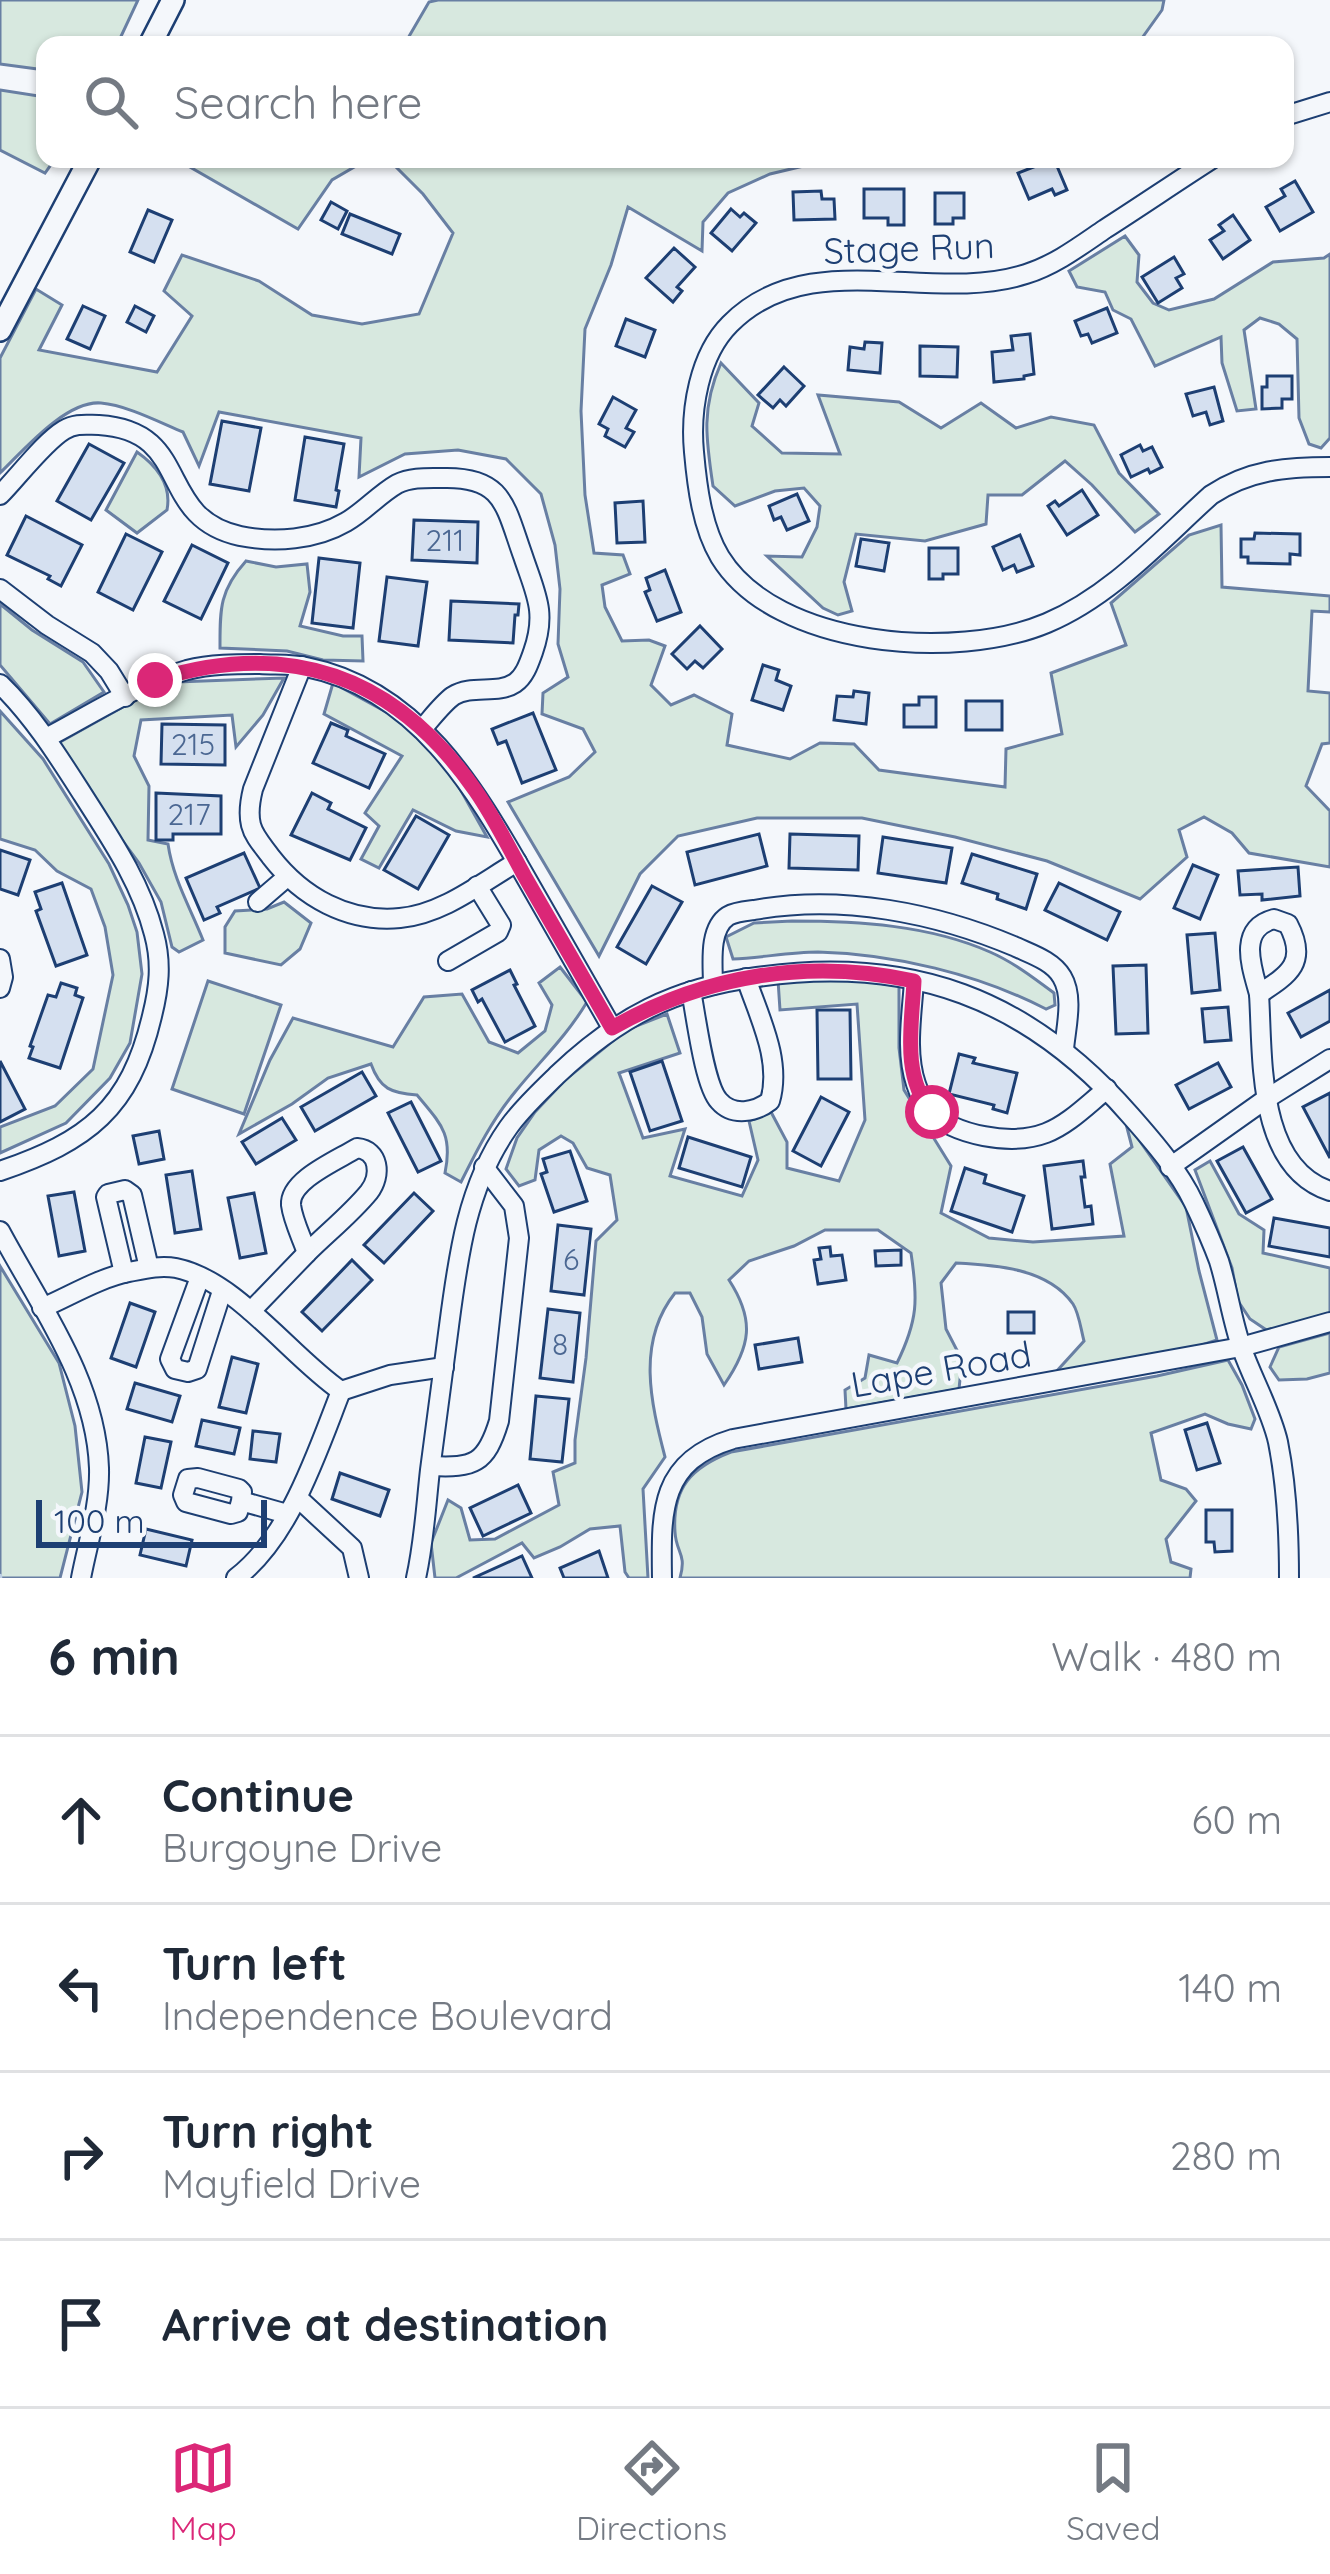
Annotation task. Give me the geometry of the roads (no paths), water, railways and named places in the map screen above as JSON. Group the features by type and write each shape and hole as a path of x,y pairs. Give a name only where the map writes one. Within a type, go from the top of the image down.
{"main road":[{"path":"154,36 173,0"},
{"path":"0,330 85,168"}],"street":[{"path":"1294,113 1330,102"},
{"name":"Stage Run","path":"1198,168 1060,259 1031,272 970,285 824,280 763,299 730,324 714,345 700,384 693,435 709,533 730,572 779,610 867,639 920,644 982,641 1043,625 1095,598 1232,482 1270,469 1330,467"},
{"path":"0,495 61,432 79,424 123,427 138,433 167,461 173,481 192,509 221,530 242,536 287,540 316,535 347,522 401,482 464,477 482,482 505,505 537,597 541,629 524,674 515,683 453,696 422,729"},
{"path":"0,589 92,653 125,697"},
{"path":"302,665 250,805 254,834 287,877 336,909 398,919 463,896 517,862"},
{"path":"46,738 155,680 193,668 302,665 363,688 422,729 474,789 612,1028"},
{"path":"0,684 46,738 125,860 154,932 159,959 159,985 145,1046 130,1083 91,1128 0,1172"},
{"path":"258,902 287,877"},
{"path":"448,961 501,926 477,886"},
{"path":"713,985 713,947 719,925 730,914 811,904 896,911 983,933 1037,956 1058,971 1069,1003 1064,1049"},
{"path":"0,959 0,988"},
{"path":"416,1578 457,1267 484,1167 523,1108 591,1042 645,1009 691,991 746,978 841,970 914,981 989,1004 1064,1049 1148,1136 1192,1198 1219,1261 1241,1347 1278,1439 1289,1528 1289,1578"},
{"path":"691,991 708,1078 717,1100 731,1110 760,1110 770,1101 775,1072 746,978"},
{"path":"914,981 911,1066 925,1104 947,1123 982,1135 1027,1138 1064,1124 1107,1089"},
{"path":"1259,994 1271,1123 1304,1177 1330,1191"},
{"path":"1170,1167 1330,1059"},
{"path":"250,1311 371,1190 376,1164 368,1149 357,1148 303,1180 292,1194 291,1208 307,1253"},
{"path":"430,1466 476,1462 491,1447 499,1421 518,1221 508,1195 484,1167"},
{"path":"124,1273 106,1197 125,1190 132,1195 149,1268"},
{"path":"0,1231 74,1364 96,1434 96,1504 81,1578"},
{"path":"42,1308 124,1273 175,1268 200,1277 250,1311 341,1391"},
{"path":"200,1277 170,1359 175,1369 196,1370 222,1291"},
{"name":"Lape Road","path":"662,1578 665,1500 688,1461 711,1446 1241,1347 1330,1322"},
{"path":"236,1578 267,1547 293,1506 341,1391 390,1375 444,1367"},
{"path":"241,1502 293,1506 352,1548 359,1578"}]}
